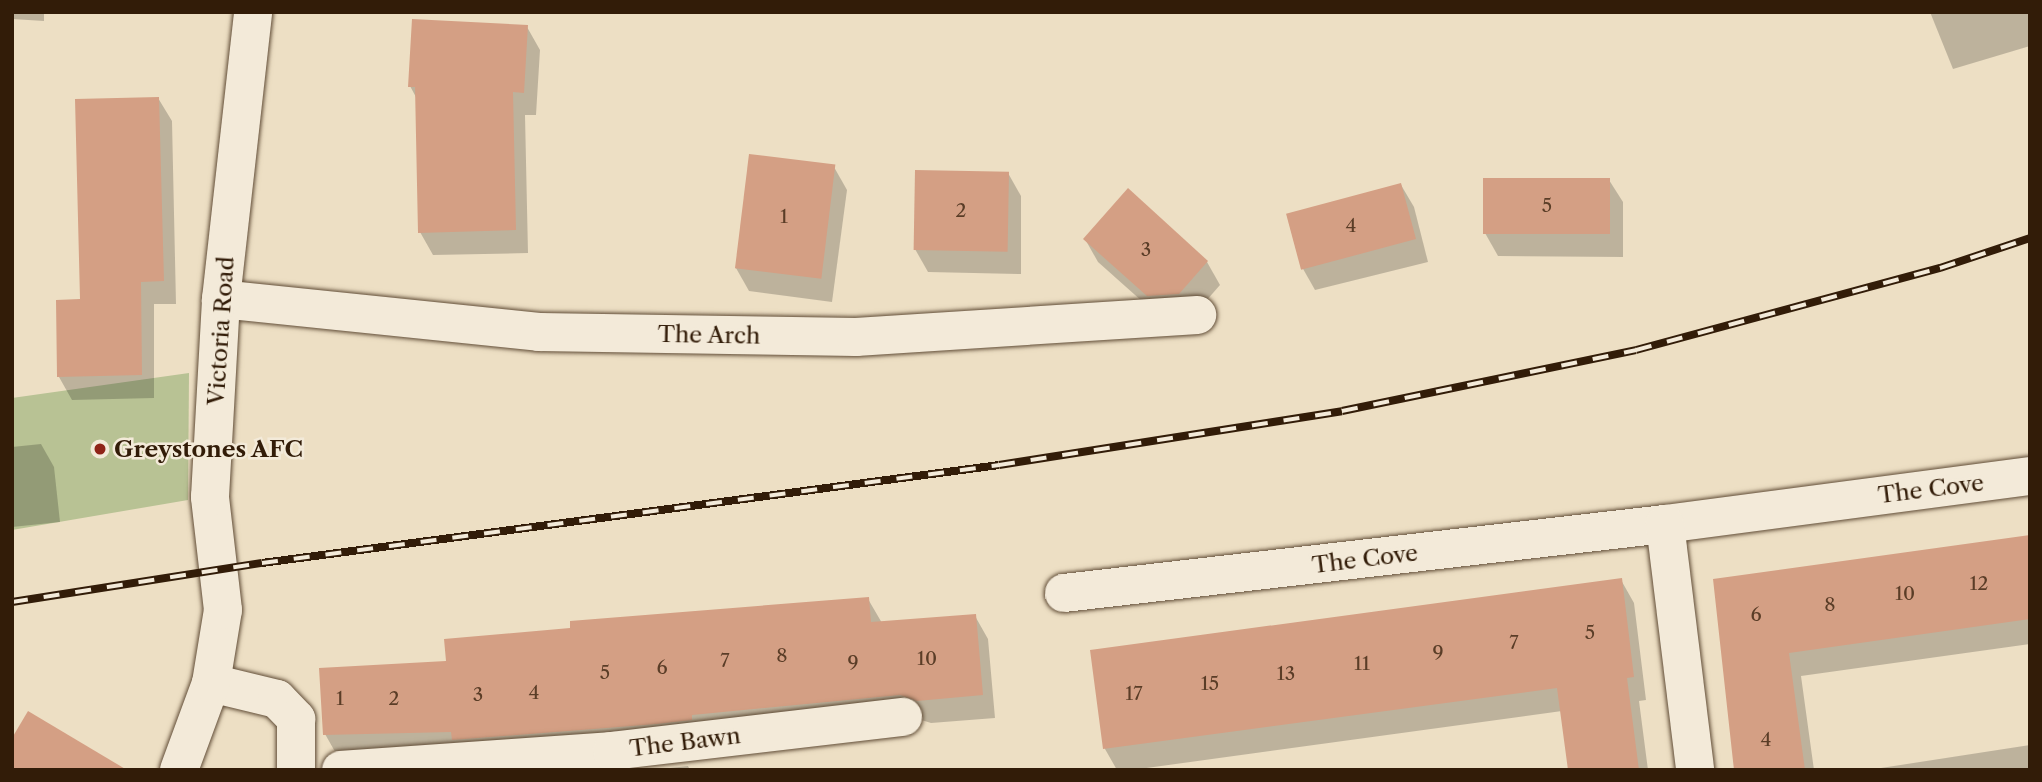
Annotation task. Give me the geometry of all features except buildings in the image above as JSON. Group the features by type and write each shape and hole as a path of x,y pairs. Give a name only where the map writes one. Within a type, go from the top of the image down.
{"street":[{"name":"Victoria Road","path":"179,770 211,683 223,610 210,497 221,299 253,12"},
{"name":"The Arch","path":"221,299 580,333 856,337 1197,315"},
{"name":"The Cove","path":"1064,593 1665,524 2030,477"},
{"path":"1665,524 1695,770"},
{"path":"211,683 277,699 296,719 296,770"},
{"name":"The Bawn","path":"341,770 612,751 903,717"}],"green space":[{"name":"Greystones AFC","path":"189,373 188,500 12,530 12,398"}],"railway":[{"path":"12,602 262,563 999,465 1342,411 1636,350 1940,268 2030,238"}],"place":[{"name":"Greystones AFC","path":"100,449"}]}
